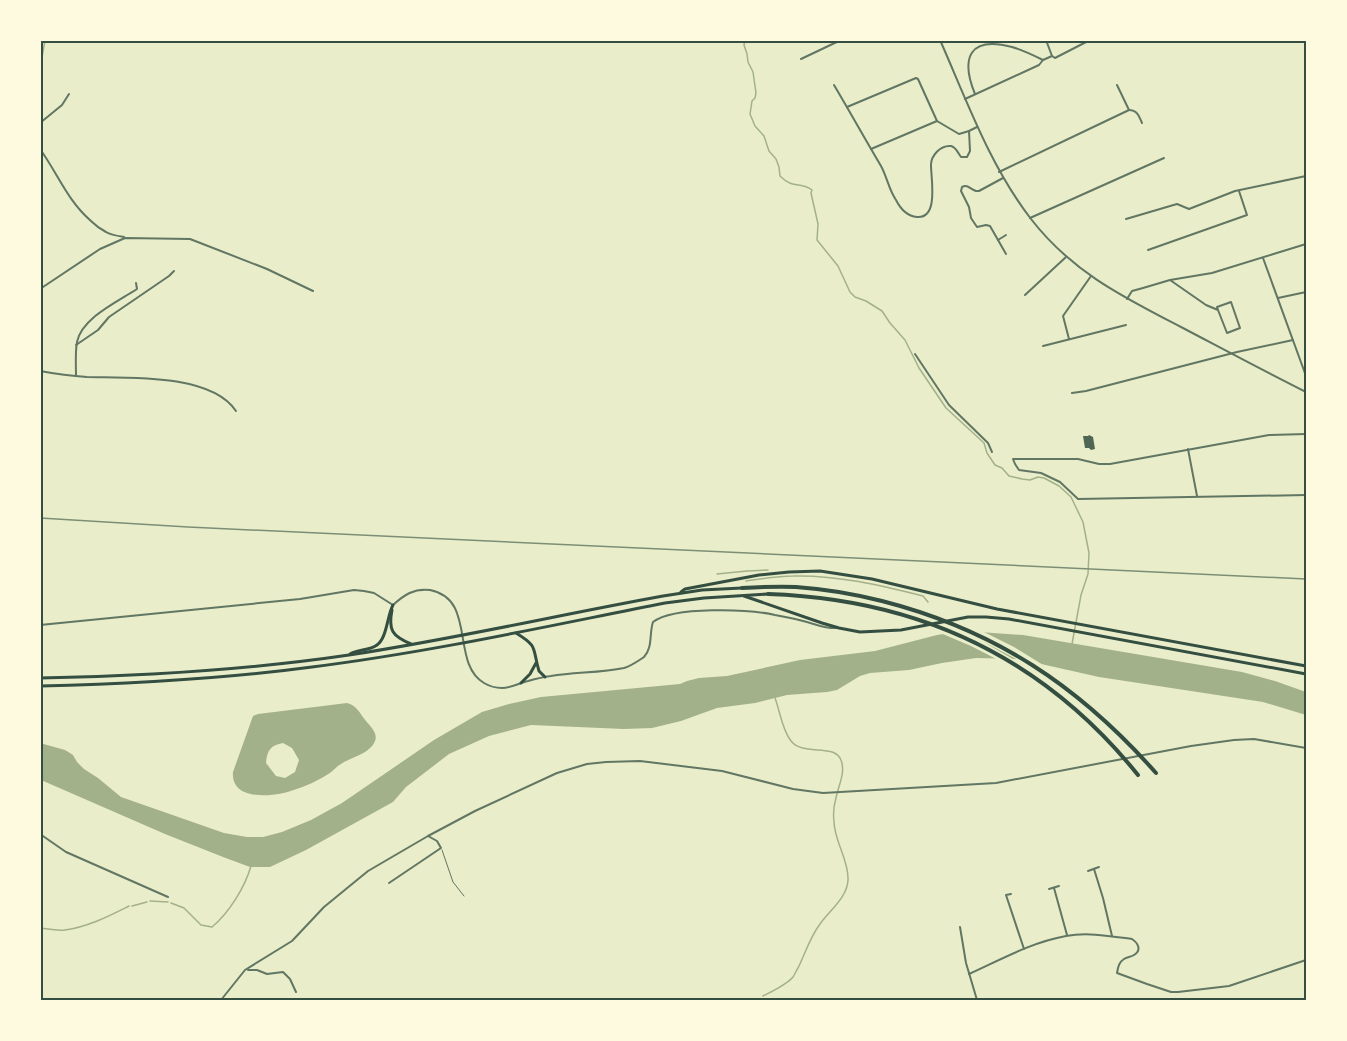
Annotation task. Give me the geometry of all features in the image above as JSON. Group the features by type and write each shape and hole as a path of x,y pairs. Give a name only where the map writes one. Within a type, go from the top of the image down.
{"highway":[{"path":"742,588 797,587 864,597 929,615 977,634 1037,667 1060,683 1112,726 1156,773"},
{"path":"768,594 824,598 872,606 911,617 973,641 1011,661 1064,699 1103,735 1138,775"}],"main road":[{"path":"680,593 685,589 759,575 820,571 860,577 997,609 1306,666"},
{"path":"40,678 146,675 277,664 349,655 680,593 742,588"},
{"path":"40,686 147,682 277,672 374,658 665,603 768,594"},
{"path":"742,595 839,628 860,632 901,630 955,619 986,617 1009,619 1306,674"},
{"path":"393,605 391,628 395,635 412,644"},
{"path":"349,655 356,650 370,648 381,640 393,605"},
{"path":"514,632 534,646 538,671 545,677"},
{"path":"520,683 530,674 536,661"}],"street":[{"path":"801,58 841,40"},
{"path":"940,40 1003,178 1030,218 1066,257 1127,299 1306,392"},
{"path":"1046,40 1053,56"},
{"path":"965,99 1039,65 1043,60 1053,56 1055,58 1090,40"},
{"path":"975,94 969,76 968,58 973,50 991,44 1012,47 1043,60"},
{"path":"847,107 916,78 937,121 959,134 978,126"},
{"path":"834,85 885,173 895,200 906,213 915,217 928,213 932,206 932,156 942,148 950,146 955,147 961,157 966,157 970,152 969,131"},
{"path":"1117,85 1129,110"},
{"path":"40,123 62,105 69,94"},
{"path":"999,171 1129,110 1137,113 1142,123"},
{"path":"871,149 937,121"},
{"path":"40,149 81,212 106,232 125,238 190,239 267,269 313,291"},
{"path":"1030,218 1164,158"},
{"path":"1126,219 1177,204 1189,209 1235,191 1306,176"},
{"path":"1003,178 979,191 965,186 961,191 975,226 990,226 1006,255"},
{"path":"1148,250 1247,215 1239,191"},
{"path":"998,240 1006,235"},
{"path":"40,289 100,249 125,238"},
{"path":"1127,299 1132,291 1170,280 1212,273 1306,244"},
{"path":"1025,295 1066,257"},
{"path":"1263,257 1306,376"},
{"path":"76,345 98,330 109,317 174,271"},
{"path":"1069,339 1063,316 1091,276"},
{"path":"1170,280 1206,305 1218,310 1227,333 1240,328 1231,302 1217,307 1218,310"},
{"path":"76,376 76,345 80,333 88,322 136,289 136,283"},
{"path":"1278,298 1306,292"},
{"path":"1042,346 1126,325"},
{"path":"1072,393 1293,340"},
{"path":"915,354 950,405 988,443 992,452"},
{"path":"40,371 76,376 154,378 191,384 224,398 232,404 236,411"},
{"path":"1306,434 1269,435 1110,464 1078,459 1013,459 1019,470 1041,473 1060,482 1078,499 1306,495"},
{"path":"1188,449 1197,496"},
{"path":"40,625 300,599 354,590 374,593 393,605 415,590 435,591 442,594 459,614 470,668 482,682 501,688 545,677 623,668 639,660 648,651 653,622 656,619 691,611 772,614 829,629 839,628"},
{"path":"221,1000 245,970 292,941 324,907 364,875 428,836 475,811 558,773 587,764 626,761 675,765 722,771 805,791 823,793 982,785 1216,742 1245,739 1278,742 1306,748"},
{"path":"40,834 66,852 168,897"},
{"path":"390,883 441,848 437,841 428,836"},
{"path":"1089,871 1099,867"},
{"path":"1094,869 1112,936"},
{"path":"1049,889 1059,886"},
{"path":"1054,888 1067,935"},
{"path":"1011,894 1006,896 1024,949"},
{"path":"960,927 963,950 977,1000"},
{"path":"969,974 1048,940 1067,935 1087,934 1136,941 1139,946 1136,954 1118,965 1117,973 1171,992 1230,986 1306,960"},
{"path":"245,970 257,970 267,974 283,972 290,979 296,992"}],"lane":[{"path":"441,848 453,882 464,896"}],"shaded area":[{"path":"965,631 1023,635 1242,672 1306,692 1306,715 1263,702 1099,677 1019,659 976,658 909,670 870,673 860,676 837,690 787,695 755,703 717,708 681,721 652,728 531,725 489,736 449,754 406,787 393,802 270,867 250,867 223,857 41,780 40,743 65,750 73,755 84,769 121,797 224,833 263,837 311,820 342,803 434,740 482,712 509,704 541,697 680,684 699,678 727,676 800,660 875,651 937,635"},
{"path":"347,703 358,710 374,730 376,738 373,745 365,752 311,783 279,794 247,793 236,785 233,772 253,716","holes":["283,743 292,748 299,760 295,772 285,778 276,776 266,763 269,751 275,745"]}],"pier":[{"path":"965,628 978,629 1048,668 1022,662 982,641 1018,662 1000,661 938,632"}],"building":[{"path":"1083,436 1093,437 1095,449 1085,448"}],"waterway":[{"path":"40,69 45,40"},
{"path":"745,40 744,45 753,72 756,93 750,114 755,126 764,136 769,151 776,159 780,176 789,183 812,190 818,224 817,240 838,266 850,292 882,311 905,340 919,368 946,408 984,443 995,465 1002,468 1009,476 1030,480 1038,477 1044,478 1059,486 1071,497 1083,522 1089,553 1088,574 1081,595 1072,644"},
{"path":"717,574 768,570"},
{"path":"746,581 793,576 842,579 923,596 928,602"},
{"path":"763,996 793,977 816,929 842,897 848,878 846,863 836,836 834,818 843,768 840,758 830,752 802,748 791,741 783,726 775,698"},
{"path":"171,903 184,908 201,925 212,927 236,899 251,866"},
{"path":"150,901 168,902"},
{"path":"132,906 147,902"},
{"path":"40,928 74,929 98,921 129,906"}],"railway":[{"path":"40,518 188,527 1306,579"}]}
